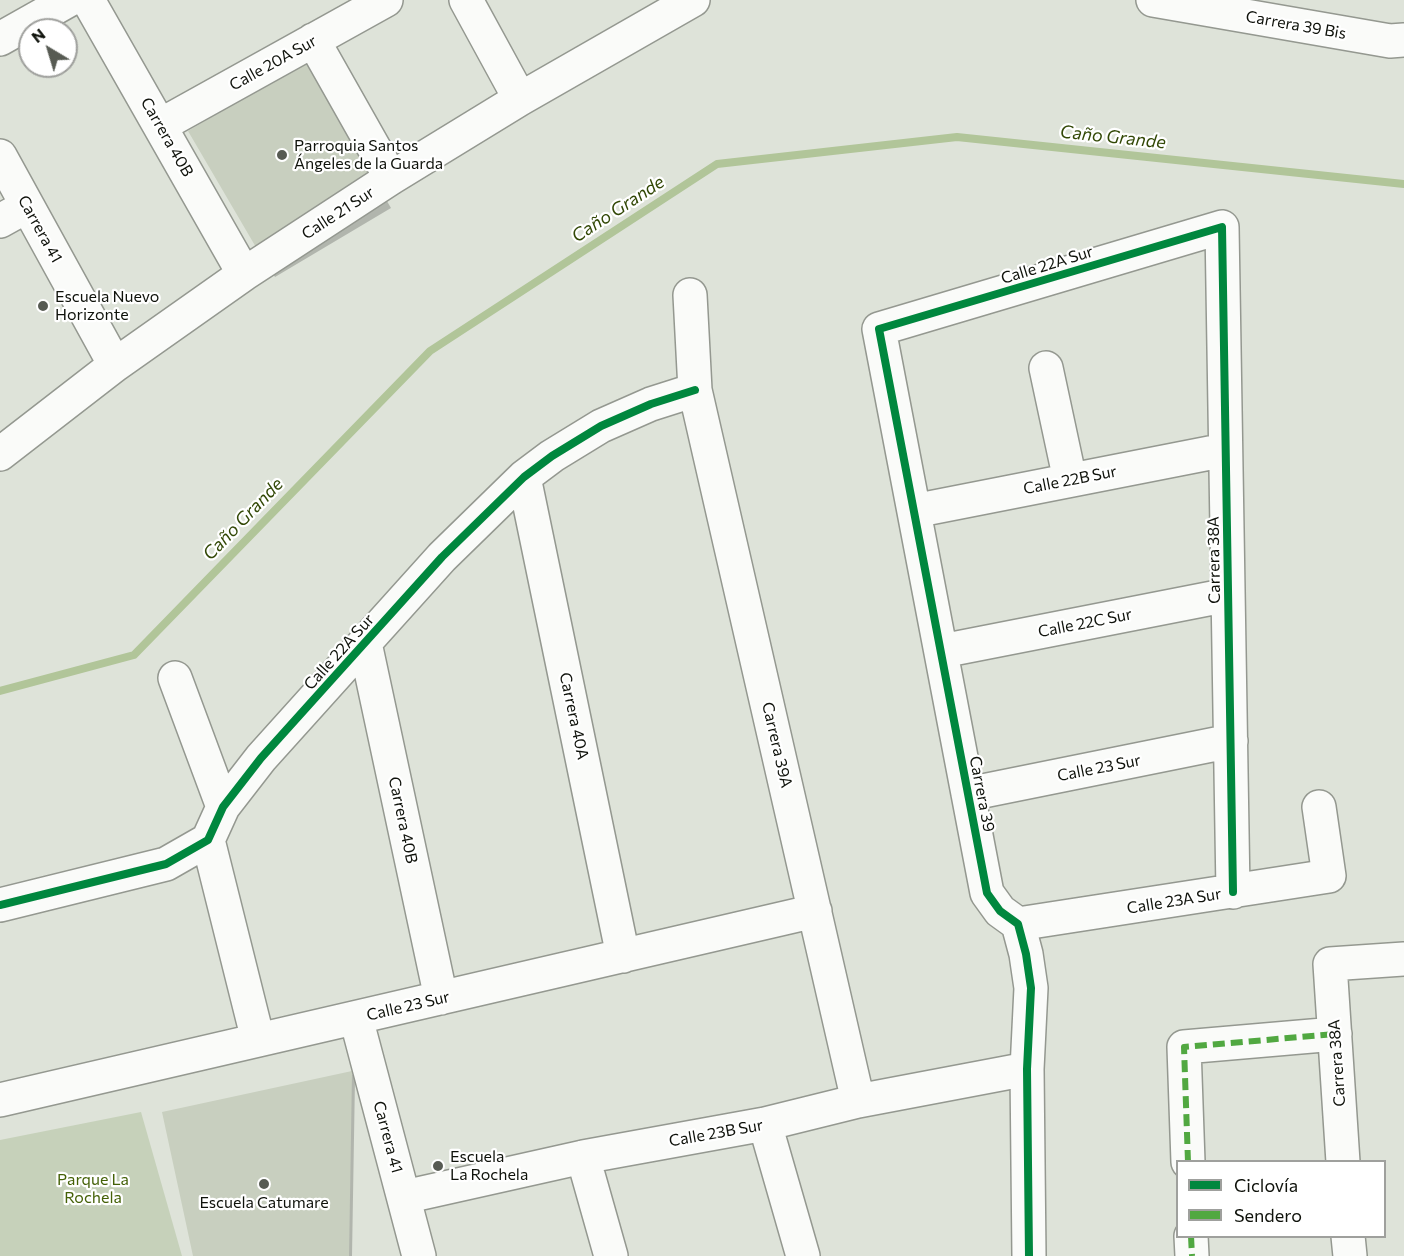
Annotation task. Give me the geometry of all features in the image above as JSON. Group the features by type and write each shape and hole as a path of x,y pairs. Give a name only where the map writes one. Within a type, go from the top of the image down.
{"street":[{"path":"0,39 69,0"},
{"name":"Carrera 40B","path":"88,0 244,274"},
{"name":"Calle 20A Sur","path":"161,125 386,0"},
{"path":"466,0 520,99"},
{"name":"Carrera 39 Bis","path":"1153,0 1390,41 1404,40"},
{"name":"Calle 21 Sur","path":"0,454 115,365 244,274 392,178 674,5"},
{"path":"314,40 392,178"},
{"name":"Carrera 41","path":"0,156 14,214 115,365"},
{"name":"Calle 22A Sur","path":"879,329 1222,227"},
{"name":"Carrera 38A","path":"1222,227 1233,892"},
{"name":"Carrera 39A","path":"690,295 696,390 858,1101"},
{"name":"Carrera 39","path":"879,329 987,893 1000,911 1018,924"},
{"path":"1046,368 1070,480"},
{"name":"Calle 22A Sur","path":"208,840 224,807 261,758 442,557 524,477 552,456 601,426 651,404 696,390"},
{"name":"Calle 22B Sur","path":"914,511 1226,450"},
{"name":"Carrera 40A","path":"524,477 623,956"},
{"name":"Calle 22C Sur","path":"942,651 1228,595"},
{"name":"Carrera 40B","path":"365,643 441,998"},
{"path":"175,678 224,807"},
{"name":"Calle 23 Sur","path":"968,794 1231,741"},
{"name":"Calle 23A Sur","path":"1018,924 1329,876 1319,807"},
{"path":"0,905 166,864 208,840 258,1040"},
{"name":"Calle 23 Sur","path":"0,1100 815,911"},
{"path":"1018,924 1026,954 1031,988 1027,1069 1029,1256"},
{"name":"Carrera 38A","path":"1343,1160 1330,964 1404,959"},
{"name":"Carrera 41","path":"356,1018 419,1256"},
{"path":"1188,1160 1184,1047 1335,1034"},
{"name":"Calle 23B Sur","path":"404,1197 584,1157 765,1124 858,1101 1027,1069"},
{"path":"765,1124 803,1256"},
{"path":"584,1157 611,1256"},
{"path":"1191,1238 1191,1256"},
{"path":"1348,1238 1350,1256"}],"green space":[{"name":"Parque La Rochela","path":"141,1112 182,1256 0,1256 0,1140"}],"building":[{"name":"Parroquia Santos Ángeles de la Guarda","path":"307,61 376,178 257,249 188,131"},
{"name":"Escuela Catumare","path":"352,1071 349,1256 193,1256 162,1112"}],"waterway":[{"name":"Caño Grande","path":"0,691 134,655 430,351 717,164 957,137 1404,184"}],"marked path":[{"path":"1188,1160 1184,1047 1335,1034"},
{"path":"1191,1238 1192,1256"}],"cycle path":[{"path":"1029,1256 1027,1069 1031,988 1026,954 1018,924 1000,911 987,893 879,329 1222,227 1233,892"},
{"path":"0,905 166,864 208,840 223,807 261,758 442,557 524,477 552,456 601,426 651,404 695,390"}],"place":[{"name":"Parroquia Santos Ángeles de la Guarda","path":"282,155"},
{"name":"Escuela Nuevo Horizonte","path":"43,306"},
{"name":"Escuela La Rochela","path":"438,1166"},
{"name":"Escuela Catumare","path":"264,1184"}]}
